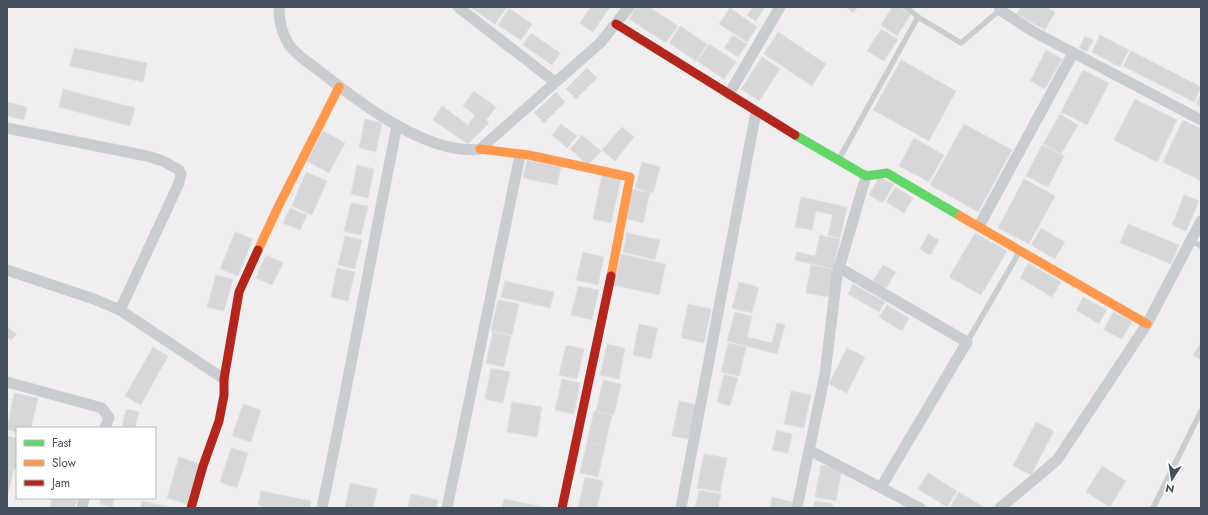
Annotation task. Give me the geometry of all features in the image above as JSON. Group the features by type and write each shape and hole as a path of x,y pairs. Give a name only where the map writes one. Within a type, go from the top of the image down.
{"street":[{"path":"279,7 281,28 290,45 339,87 397,126 422,138 466,150 480,149 520,155 630,177 603,319 562,508"},
{"path":"458,7 555,82"},
{"path":"480,149 600,43 629,7"},
{"path":"729,94 780,7"},
{"path":"1001,9 1034,32 1201,120"},
{"path":"616,24 756,112 866,176 886,173 1147,324"},
{"path":"979,226 1072,53"},
{"path":"191,508 203,466 219,421 224,395 224,379 239,292 278,207 339,87"},
{"path":"681,508 756,112"},
{"path":"322,508 350,376 372,251 397,126"},
{"path":"7,128 147,156 163,161 179,170 179,183 120,310"},
{"path":"447,508 520,155"},
{"path":"797,508 825,374 838,267 866,176"},
{"path":"1000,508 1058,460 1147,324 1196,244 1201,221"},
{"path":"838,267 967,342 881,487"},
{"path":"7,270 94,299 120,310 224,379"},
{"path":"7,382 102,408 109,418 105,427"},
{"path":"809,450 920,508"}],"lane":[{"path":"906,7 918,17 961,43 1001,9"},
{"path":"839,160 918,17"},
{"path":"967,342 1020,250"},
{"path":"1153,508 1201,411"}],"building":[{"path":"470,7 507,7 495,24"},
{"path":"591,7 610,7 593,32 580,23"},
{"path":"636,7 649,7 678,26 666,43 629,19"},
{"path":"753,7 765,7 756,21 747,15"},
{"path":"846,7 858,7 853,13"},
{"path":"892,7 900,7 911,14 897,36 881,25"},
{"path":"1021,7 1046,7 1055,12 1045,30 1017,14"},
{"path":"509,8 532,24 521,40 498,25"},
{"path":"730,8 757,27 747,42 719,24"},
{"path":"680,26 707,44 696,61 669,43"},
{"path":"881,29 898,39 884,61 867,51"},
{"path":"778,32 826,64 812,86 764,54"},
{"path":"531,33 560,53 552,65 523,45"},
{"path":"733,35 747,44 738,57 724,48"},
{"path":"1100,35 1129,50 1120,67 1092,52"},
{"path":"1085,36 1093,40 1087,52 1079,48"},
{"path":"709,44 736,62 724,79 697,61"},
{"path":"74,48 147,63 143,82 70,66"},
{"path":"1046,50 1062,59 1045,89 1030,81"},
{"path":"1131,51 1201,87 1194,102 1123,66"},
{"path":"762,57 780,69 759,101 741,89"},
{"path":"901,60 956,91 929,141 873,110"},
{"path":"587,68 597,78 576,99 566,89"},
{"path":"1083,70 1109,83 1087,125 1061,112"},
{"path":"63,89 135,108 130,126 59,107"},
{"path":"474,91 496,107 486,120 489,123 468,144 433,120 442,106 468,125 475,115 463,106"},
{"path":"556,92 565,102 544,123 534,113"},
{"path":"1201,93 1201,107 1196,104"},
{"path":"1135,99 1177,120 1157,162 1114,140"},
{"path":"7,102 27,107 24,120 7,116"},
{"path":"1060,114 1078,125 1061,154 1043,144"},
{"path":"365,119 382,123 376,152 359,148"},
{"path":"1183,120 1201,129 1201,181 1163,162"},
{"path":"561,124 577,136 567,148 552,135"},
{"path":"964,124 1012,150 978,212 930,185"},
{"path":"622,127 634,137 615,161 602,150"},
{"path":"323,131 345,143 329,173 307,161"},
{"path":"582,135 601,151 588,165 570,149"},
{"path":"914,138 944,155 929,182 899,166"},
{"path":"1042,145 1064,156 1048,187 1026,176"},
{"path":"527,160 561,167 557,185 523,178"},
{"path":"642,162 660,167 653,193 635,188"},
{"path":"357,165 374,169 368,198 351,194"},
{"path":"306,172 327,181 312,215 292,206"},
{"path":"602,175 621,179 611,223 593,219"},
{"path":"879,177 894,184 883,203 869,195"},
{"path":"1024,179 1055,196 1029,244 998,228"},
{"path":"895,187 913,198 904,213 886,202"},
{"path":"631,189 650,193 643,223 624,218"},
{"path":"1184,195 1199,201 1186,231 1172,225"},
{"path":"801,197 847,207 840,238 828,235 833,215 816,211 812,230 795,227"},
{"path":"351,203 368,206 361,235 344,231"},
{"path":"290,208 307,215 300,230 283,223"},
{"path":"1128,224 1179,245 1171,264 1120,243"},
{"path":"1041,228 1065,242 1055,259 1031,245"},
{"path":"235,232 253,239 238,276 220,269"},
{"path":"627,233 660,240 655,260 623,252"},
{"path":"975,233 1007,251 981,295 949,277"},
{"path":"928,234 939,240 930,255 920,249"},
{"path":"820,235 840,239 833,269 795,260 797,252 815,256"},
{"path":"345,236 362,240 355,269 338,265"},
{"path":"583,252 604,257 598,285 576,280"},
{"path":"621,254 666,264 659,295 614,285"},
{"path":"266,255 283,263 272,285 256,278"},
{"path":"1028,263 1061,282 1052,297 1020,278"},
{"path":"811,265 835,270 829,297 806,293"},
{"path":"883,265 896,272 886,288 873,281"},
{"path":"337,268 355,272 348,301 331,297"},
{"path":"216,275 233,279 224,311 207,307"},
{"path":"505,281 554,292 550,308 501,297"},
{"path":"739,282 759,287 752,313 732,308"},
{"path":"853,284 885,302 879,312 848,294"},
{"path":"578,286 599,290 592,320 571,315"},
{"path":"1083,297 1107,310 1099,324 1076,310"},
{"path":"498,300 519,304 512,335 491,331"},
{"path":"688,304 711,309 704,343 681,338"},
{"path":"887,305 909,318 902,331 879,317"},
{"path":"735,312 752,316 747,337 772,343 777,323 785,325 777,354 727,341"},
{"path":"1113,312 1132,321 1122,339 1104,330"},
{"path":"639,324 658,328 651,359 633,355"},
{"path":"7,327 17,334 11,340 7,337"},
{"path":"493,332 511,336 504,367 486,363"},
{"path":"1201,342 1201,360 1193,355"},
{"path":"728,343 746,347 739,376 721,372"},
{"path":"607,344 625,348 619,379 600,375"},
{"path":"566,345 584,349 577,379 559,375"},
{"path":"153,347 168,356 141,405 125,396"},
{"path":"847,348 865,357 847,393 829,384"},
{"path":"491,368 510,372 503,403 485,399"},
{"path":"724,374 738,378 730,406 717,402"},
{"path":"562,379 580,383 574,414 555,410"},
{"path":"603,380 621,384 614,415 596,411"},
{"path":"791,391 811,395 804,428 784,424"},
{"path":"14,393 38,398 31,427 16,427 16,432 7,430"},
{"path":"679,401 701,406 694,440 672,436"},
{"path":"512,402 542,407 537,437 507,432"},
{"path":"243,404 261,410 251,442 232,436"},
{"path":"126,409 139,412 135,427 122,427"},
{"path":"594,411 612,415 605,446 587,442"},
{"path":"1036,422 1054,431 1031,475 1013,466"},
{"path":"777,430 792,434 788,453 772,450"},
{"path":"7,436 16,438 16,470 7,468"},
{"path":"587,442 605,446 598,477 580,473"},
{"path":"231,448 248,453 237,488 220,482"},
{"path":"704,454 727,458 720,492 697,488"},
{"path":"179,457 200,464 187,504 167,498"},
{"path":"821,465 842,469 836,501 815,497"},
{"path":"1102,466 1126,481 1110,507 1086,492"},
{"path":"7,468 14,469 7,498"},
{"path":"928,473 957,491 947,507 918,489"},
{"path":"585,477 603,481 597,508 578,508"},
{"path":"350,483 377,489 373,508 345,508"},
{"path":"699,490 721,494 718,508 695,508"},
{"path":"261,491 311,501 310,508 270,508 258,505"},
{"path":"959,492 985,508 950,508"},
{"path":"411,494 438,500 436,508 408,508"},
{"path":"772,497 792,502 791,508 770,508"},
{"path":"52,499 77,499 75,508 50,508"},
{"path":"101,499 114,499 112,507 100,504"},
{"path":"504,499 548,508 502,508"},
{"path":"142,501 174,508 140,508"},
{"path":"815,501 833,504 833,508 814,508"}],"traffic: fast":[{"path":"795,135 866,176 887,173 960,216"}],"traffic: slow":[{"path":"258,250 278,207 339,87"},
{"path":"480,149 529,155 630,177 611,276"},
{"path":"960,216 1147,324"}],"traffic: jam":[{"path":"616,24 795,135"},
{"path":"191,508 203,466 219,421 224,395 224,379 239,292 258,250"},
{"path":"562,508 611,276"}]}
